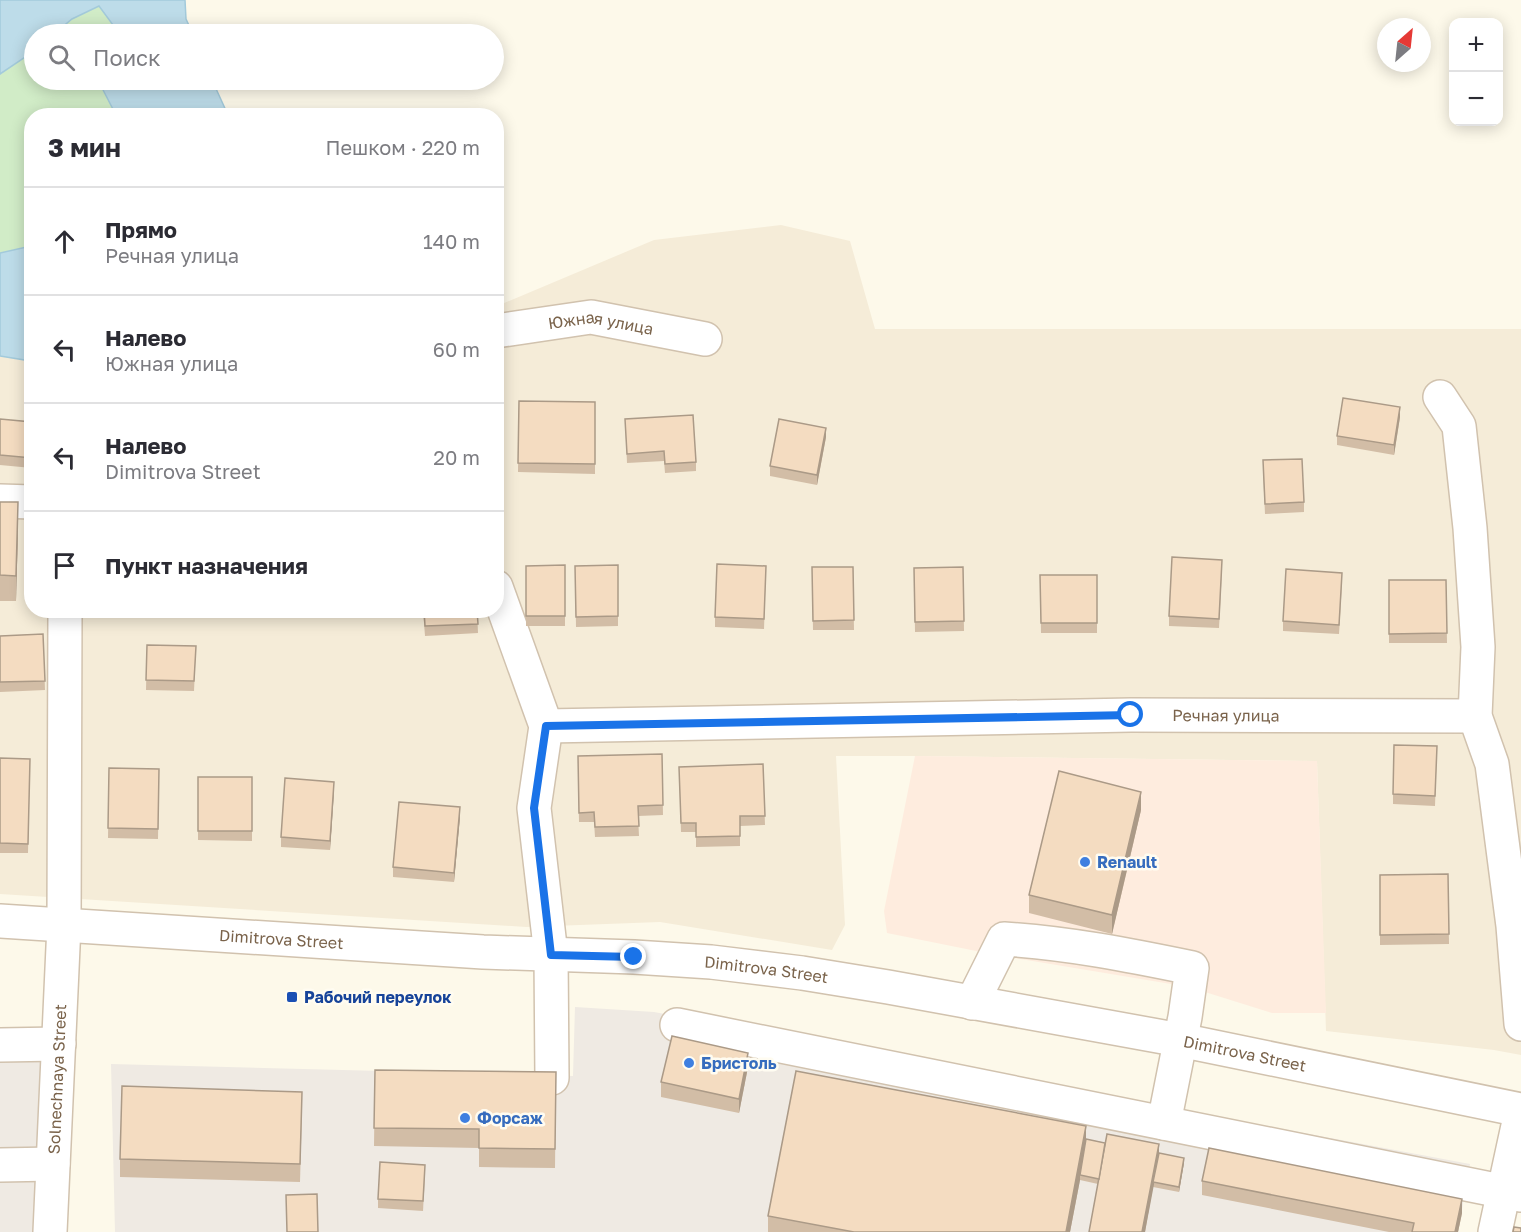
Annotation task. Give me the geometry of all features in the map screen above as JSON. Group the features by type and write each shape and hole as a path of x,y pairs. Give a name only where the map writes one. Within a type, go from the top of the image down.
{"street":[{"name":"Южная улица","path":"504,330 591,316 705,339"},
{"path":"1440,397 1459,426 1470,528 1478,647 1475,716 1492,764 1513,926 1521,1024"},
{"path":"0,501 24,502"},
{"path":"504,609 546,726 534,808 551,955 552,1078"},
{"path":"64,925 65,618"},
{"name":"Речная улица","path":"546,726 1131,715 1475,716"},
{"name":"Dimitrova Street","path":"0,921 551,955 634,957 711,962 802,973 1180,1040 1521,1111"},
{"name":"Solnechnaya Street","path":"50,1232 64,925"},
{"path":"972,1003 1004,939 1094,948 1128,957 1191,968 1164,1123"},
{"path":"677,1025 1512,1193"},
{"path":"0,1045 59,1044"},
{"path":"1495,1232 1512,1193 1521,1111"},
{"path":"0,1165 53,1164"}],"shaded area":[{"path":"781,225 850,241 875,329 1521,329 1521,1055 1326,1031 1317,761 836,756 845,925 832,950 660,922 526,927 0,894 0,356 24,360 24,618 504,618 504,303 654,240"},
{"path":"915,756 1317,761 1326,1013 1272,1013 1189,987 996,955 887,933 884,911"},
{"path":"575,1007 654,1012 1470,1164 1458,1232 115,1232 111,1064 573,1076"},
{"path":"0,1034 41,1034 36,1232 0,1232"}],"green space":[{"path":"99,6 112,24 66,24"},
{"path":"24,58 24,90 103,90 112,108 24,108 24,248 0,253 0,74"}],"water":[{"path":"0,0 185,0 188,24 112,24 99,6 66,24 24,24 24,58 0,74"},
{"path":"103,90 217,90 225,108 112,108"},
{"path":"24,248 24,360 0,356 0,253"}],"building":[{"path":"1343,398 1400,407 1394,445 1337,436"},
{"path":"519,401 595,402 595,464 518,463"},
{"path":"693,415 696,462 665,464 664,451 627,454 625,419"},
{"path":"0,419 24,421 24,457 0,455"},
{"path":"779,419 826,428 817,475 770,466"},
{"path":"1302,459 1304,502 1265,504 1263,460"},
{"path":"0,502 18,502 16,576 0,575"},
{"path":"1172,557 1222,560 1219,619 1169,616"},
{"path":"717,564 766,566 764,619 715,617"},
{"path":"565,565 565,616 526,616 526,566"},
{"path":"618,565 618,616 576,617 575,566"},
{"path":"812,567 853,567 854,620 813,621"},
{"path":"963,567 964,621 915,622 914,568"},
{"path":"1286,569 1342,573 1339,625 1283,621"},
{"path":"1040,575 1097,575 1097,623 1041,623"},
{"path":"1389,580 1446,580 1447,633 1389,634"},
{"path":"424,618 478,618 478,624 425,626"},
{"path":"43,634 45,681 0,682 0,636"},
{"path":"147,645 196,646 194,681 146,680"},
{"path":"1394,745 1437,746 1435,796 1393,794"},
{"path":"662,754 663,805 638,806 639,826 595,827 594,812 579,813 578,756"},
{"path":"0,758 30,759 28,844 0,843"},
{"path":"763,764 765,816 740,816 740,836 696,837 696,823 681,823 679,767"},
{"path":"109,768 159,769 158,829 108,828"},
{"name":"Renault","path":"1059,771 1141,792 1112,915 1029,895"},
{"path":"198,777 252,777 252,831 198,831"},
{"path":"285,778 334,782 330,841 281,837"},
{"path":"399,802 460,807 454,873 393,867"},
{"path":"1448,874 1449,934 1380,935 1380,875"},
{"path":"672,1036 748,1053 739,1099 661,1082"},
{"name":"Форсаж","path":"375,1070 556,1072 555,1149 479,1148 479,1129 374,1128"},
{"path":"796,1071 1086,1126 1066,1232 854,1232 768,1216"},
{"path":"122,1086 302,1092 300,1164 120,1159"},
{"path":"1107,1134 1159,1144 1142,1232 1089,1232"},
{"path":"1086,1139 1105,1143 1099,1179 1080,1175"},
{"path":"1209,1148 1462,1199 1455,1232 1412,1232 1414,1223 1202,1181"},
{"path":"1159,1153 1184,1158 1179,1187 1153,1182"},
{"path":"380,1162 425,1165 423,1201 378,1199"},
{"path":"317,1194 318,1232 287,1232 286,1195"},
{"path":"1514,1227 1521,1228 1521,1232 1513,1232"}],"place":[{"name":"Renault","path":"1085,862"},
{"name":"Рабочий переулок","path":"292,997"},
{"name":"Бристоль","path":"689,1063"},
{"name":"Форсаж","path":"465,1118"}],"route":[{"path":"634,957 551,955 534,808 546,726 1131,715"}]}
